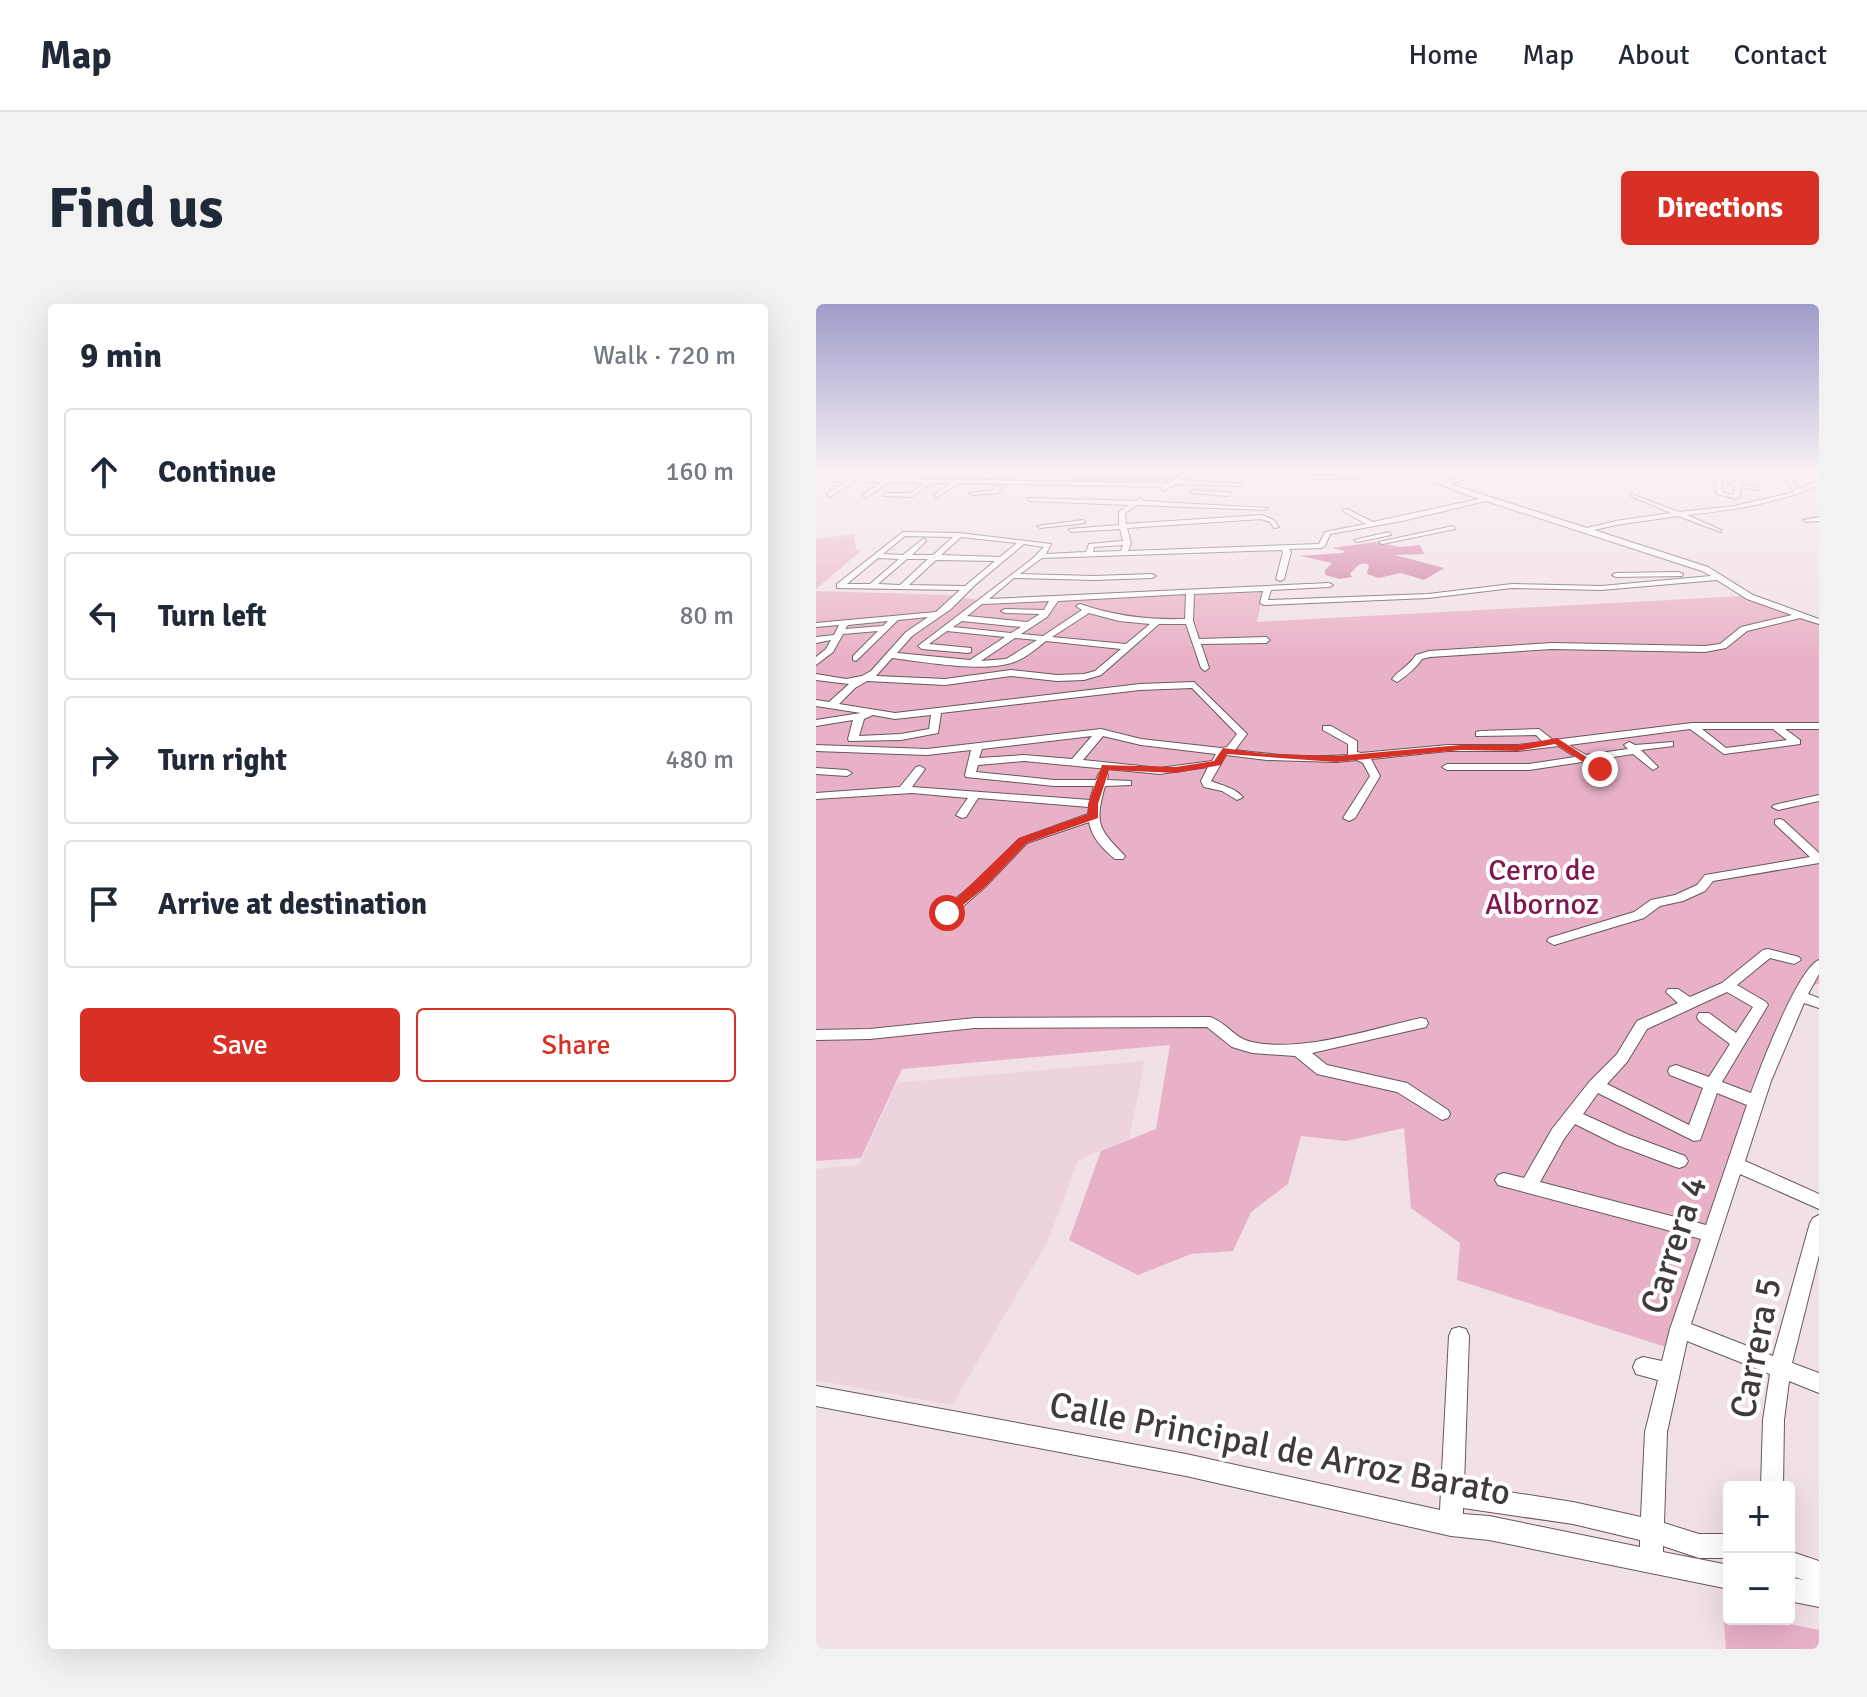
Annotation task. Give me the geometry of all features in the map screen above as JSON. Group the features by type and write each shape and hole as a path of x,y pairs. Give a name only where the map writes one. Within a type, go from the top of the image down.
{"street":[{"path":"902,535 840,586 966,588"},
{"path":"946,535 1046,544"},
{"path":"903,586 959,535"},
{"path":"922,646 1042,556 1049,545 1043,535"},
{"path":"1126,535 1128,543 1123,554 1122,577 1126,596"},
{"path":"1042,601 1063,578 1123,554 1322,546 1326,535"},
{"path":"1357,540 1387,535"},
{"path":"1393,535 1400,538"},
{"path":"1382,542 1417,535"},
{"path":"1601,535 1705,569 1750,597 1819,622"},
{"path":"872,586 924,540"},
{"path":"967,560 995,540"},
{"path":"832,705 892,655 909,634 939,614 1023,542"},
{"path":"967,560 979,543"},
{"path":"1095,597 1091,545 1128,543"},
{"path":"1280,579 1287,552 1284,547"},
{"path":"1147,553 1156,595"},
{"path":"876,556 1003,559"},
{"path":"1042,556 1092,564 1122,577 1152,576"},
{"path":"1616,575 1676,572 1688,580"},
{"path":"984,574 1063,578"},
{"path":"1267,590 1264,603 1428,596 1532,577"},
{"path":"1468,582 1601,588 1716,578"},
{"path":"958,661 977,633 1005,606 1095,597 1329,585"},
{"path":"1421,585 1428,596"},
{"path":"1190,593 1189,621 1205,668"},
{"path":"1339,599 1342,609"},
{"path":"1053,601 1077,605 1110,617 1156,623 1189,621"},
{"path":"973,662 1045,614 1053,601"},
{"path":"981,602 1070,619"},
{"path":"892,655 916,659 1008,662 1088,610"},
{"path":"816,625 939,614 1030,625"},
{"path":"1397,679 1401,672 1413,667 1419,657 1429,654 1552,646 1705,649 1723,646 1744,629 1798,616"},
{"path":"856,658 896,617"},
{"path":"816,662 830,650 845,622"},
{"path":"816,677 846,682 867,678 945,682 1011,673 1057,678 1084,677 1098,673 1156,623"},
{"path":"816,640 885,628"},
{"path":"948,629 1128,647"},
{"path":"1198,642 1266,640"},
{"path":"900,645 994,648"},
{"path":"816,703 895,716 1140,687 1194,685 1242,734 1231,749 1223,751"},
{"path":"859,718 853,739 932,732 936,713"},
{"path":"816,723 872,714"},
{"path":"1692,726 1724,751 1796,742 1774,724"},
{"path":"818,749 927,752 1101,732 1141,742 1315,759 1448,748 1518,748 1553,741 1692,726 1819,726"},
{"path":"1327,728 1353,743 1351,752 1367,761 1375,776 1349,818"},
{"path":"1488,747 1478,730 1537,732 1600,769"},
{"path":"1075,763 1101,732"},
{"path":"1448,748 1452,767 1529,767 1635,750 1673,748 1652,732"},
{"path":"1620,736 1653,767"},
{"path":"977,748 968,774 1054,783 1127,783"},
{"path":"1223,751 1207,783 1225,788 1237,797"},
{"path":"973,762 1024,758 1105,767 1176,770 1218,763"},
{"path":"1105,767 1094,810 1095,830 1101,842 1119,856"},
{"path":"904,790 920,769"},
{"path":"816,771 847,773"},
{"path":"1038,801 1054,783"},
{"path":"816,796 904,790 1038,801 1094,810"},
{"path":"962,815 975,795"},
{"path":"1778,807 1819,798"},
{"path":"947,913 1023,841 1094,810"},
{"path":"1779,822 1819,859"},
{"path":"1554,941 1639,915 1656,903 1679,898 1701,888 1709,878 1819,859"},
{"path":"1528,1187 1558,1134 1596,1085 1622,1058 1642,1025 1727,986 1768,953 1794,960"},
{"name":"Carrera 4","path":"1651,1562 1656,1432 1680,1329 1757,1102 1799,996 1819,964"},
{"path":"1596,1085 1694,1135 1712,1086 1761,1005 1727,986"},
{"path":"1673,992 1689,1004"},
{"path":"1799,996 1819,1003"},
{"path":"1704,1017 1737,1041"},
{"path":"816,1035 870,1034 975,1023 1193,1021 1210,1022 1237,1043 1252,1048 1299,1051 1421,1023"},
{"path":"1299,1051 1322,1070 1401,1087 1442,1114"},
{"path":"1676,1071 1757,1102"},
{"path":"1572,1116 1679,1161"},
{"path":"1734,1164 1819,1202"},
{"path":"1504,1180 1710,1234"},
{"name":"Carrera 5","path":"1772,1481 1770,1461 1780,1368 1819,1223"},
{"path":"1680,1329 1819,1383"},
{"path":"1451,1524 1459,1336"},
{"path":"1643,1367 1670,1373"},
{"name":"Calle Principal de Arroz Barato","path":"816,1396 1186,1465 1451,1524 1489,1528 1723,1576"},
{"path":"1452,1495 1573,1513 1652,1531 1699,1546 1723,1546"},
{"path":"1795,1565 1819,1573"},
{"path":"1795,1590 1819,1595"}],"shaded area":[{"path":"1375,542 1400,547 1420,545 1424,554 1395,555 1444,568 1424,580 1401,573 1379,578 1367,574 1369,565 1362,564 1350,573 1352,577 1340,579 1325,575 1325,570 1332,563 1300,556 1342,553 1345,551 1332,548"},
{"path":"1145,1061 1129,1139 1078,1160 1048,1241 952,1405 816,1380 816,1169 859,1165 897,1083"}],"green space":[{"path":"854,535 856,549 861,551 816,589 816,539"},
{"name":"Cerro de Albornoz","path":"816,591 950,595 988,602 1263,592 1257,622 1743,596 1819,624 1819,984 1802,987 1675,1350 1457,1280 1460,1243 1411,1208 1404,1128 1346,1141 1301,1136 1288,1184 1251,1212 1233,1251 1191,1254 1138,1275 1069,1240 1101,1151 1156,1129 1170,1045 902,1069 861,1158 816,1161"},
{"path":"1724,1625 1795,1625 1819,1630 1819,1649 1726,1649"}],"route":[{"path":"947,913 1023,841 1043,831 1094,816 1093,804 1105,767 1176,770 1218,763 1223,751 1267,757 1336,759 1461,747 1518,748 1557,741 1600,769"}]}
